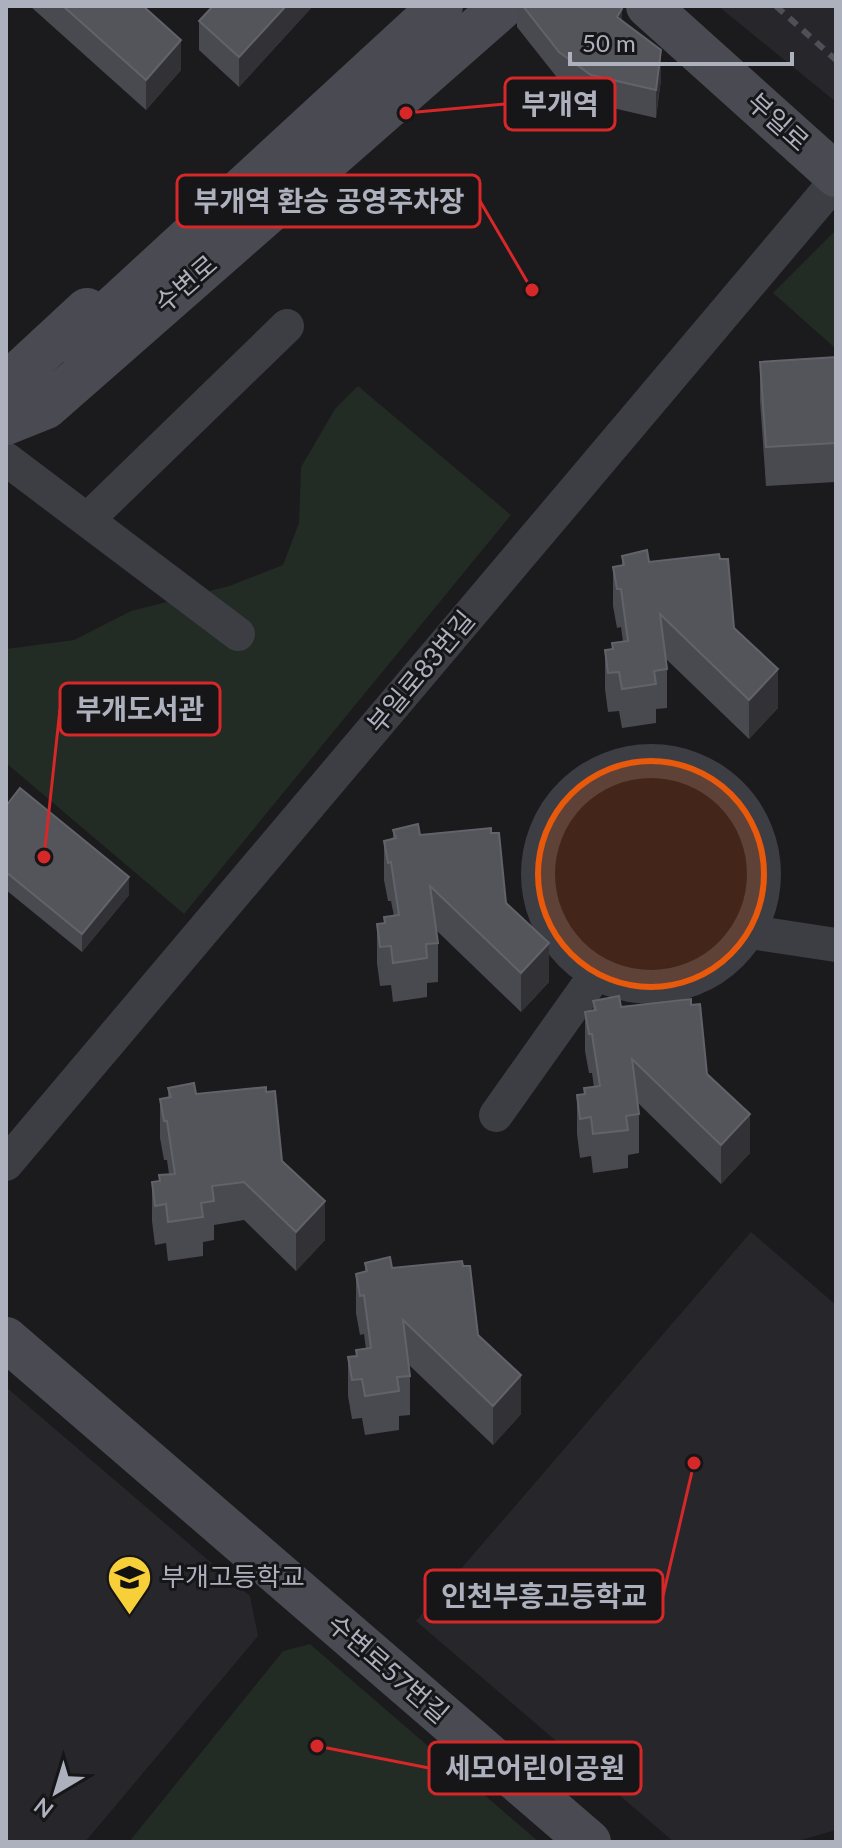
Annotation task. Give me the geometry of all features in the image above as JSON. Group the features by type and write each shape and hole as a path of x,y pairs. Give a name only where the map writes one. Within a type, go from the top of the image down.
{"street":[{"name":"수변로","path":"6,385 414,6"},
{"name":"수변로","path":"6,406 441,6"},
{"name":"수변로","path":"6,423 46,407 503,6"},
{"name":"부일로","path":"648,6 836,175"},
{"name":"부일로83번길","path":"6,1164 836,181"},
{"path":"87,520 287,326"},
{"path":"6,459 238,634"},
{"path":"658,760 696,769 728,790 744,810 752,821 764,857 763,896 750,932 728,959 699,979 665,988 630,986 596,974 566,950 545,918 537,880 541,842 558,807 585,781 620,764 658,760"},
{"path":"750,932 836,945"},
{"path":"496,1115 596,974"},
{"name":"수변로57번길","path":"6,1339 589,1842"}],"highlighted area":[{"path":"658,760 696,769 728,790 752,821 764,857 763,896 750,932 728,959 699,979 665,988 630,986 596,974 566,950 545,918 537,880 541,842 558,807 585,781 620,764"}],"shaded area":[{"path":"718,6 836,6 836,102"},
{"path":"836,230 836,349 773,293"},
{"path":"358,386 511,515 184,914 6,763 6,649 74,640 131,611 229,586 283,565 299,523 301,467 335,409"},
{"path":"751,1232 836,1305 836,1830 794,1842 674,1842 416,1621"},
{"name":"부개고등학교","path":"6,1387 250,1596 258,1636 85,1842 6,1842"},
{"path":"310,1644 539,1842 129,1842 283,1651"}],"building":[{"path":"63,6 143,6 181,40 146,80"},
{"path":"213,6 286,6 239,57 199,21"},
{"path":"523,6 619,6 622,9 617,17 661,50 656,90 591,75 559,52"},
{"path":"836,357 836,443 766,447 760,362"},
{"path":"647,550 649,562 719,554 720,559 728,559 734,628 778,669 749,700 660,614 667,669 654,671 656,684 622,689 619,672 608,673 605,650 613,649 612,643 628,641 621,589 617,589 613,567 624,565 622,556"},
{"path":"20,788 129,877 82,934 6,872 6,806"},
{"path":"418,824 420,835 491,828 491,833 499,833 506,903 549,943 521,973 430,886 438,943 426,944 427,958 393,963 391,946 380,947 377,924 385,923 384,917 399,915 391,862 388,863 384,841 396,838 393,830"},
{"path":"619,996 621,1007 691,999 691,1005 700,1004 707,1074 750,1114 721,1145 632,1059 639,1114 626,1116 628,1130 593,1134 591,1117 580,1119 577,1095 585,1094 584,1088 600,1086 592,1034 589,1034 585,1012 596,1010 593,1001"},
{"path":"194,1083 196,1094 266,1087 266,1092 275,1091 282,1161 325,1201 296,1232 244,1182 212,1186 214,1201 201,1203 203,1217 168,1222 166,1204 155,1206 152,1182 160,1181 159,1175 175,1174 167,1121 164,1121 160,1099 171,1097 168,1088"},
{"path":"390,1257 392,1268 462,1261 463,1266 470,1266 478,1335 521,1375 493,1406 403,1320 410,1376 397,1377 399,1391 365,1396 362,1379 352,1380 348,1357 357,1356 356,1350 371,1348 364,1295 360,1296 356,1274 367,1271 365,1263"}],"railway":[{"path":"776,6 836,60"}],"place":[{"name":"부개역","path":"406,113"},
{"name":"부개역 환승 공영주차장","path":"532,290"},
{"name":"부개도서관","path":"44,857"},
{"name":"인천부흥고등학교","path":"694,1463"},
{"name":"부개고등학교","path":"130,1616"},
{"name":"세모어린이공원","path":"317,1746"}]}
